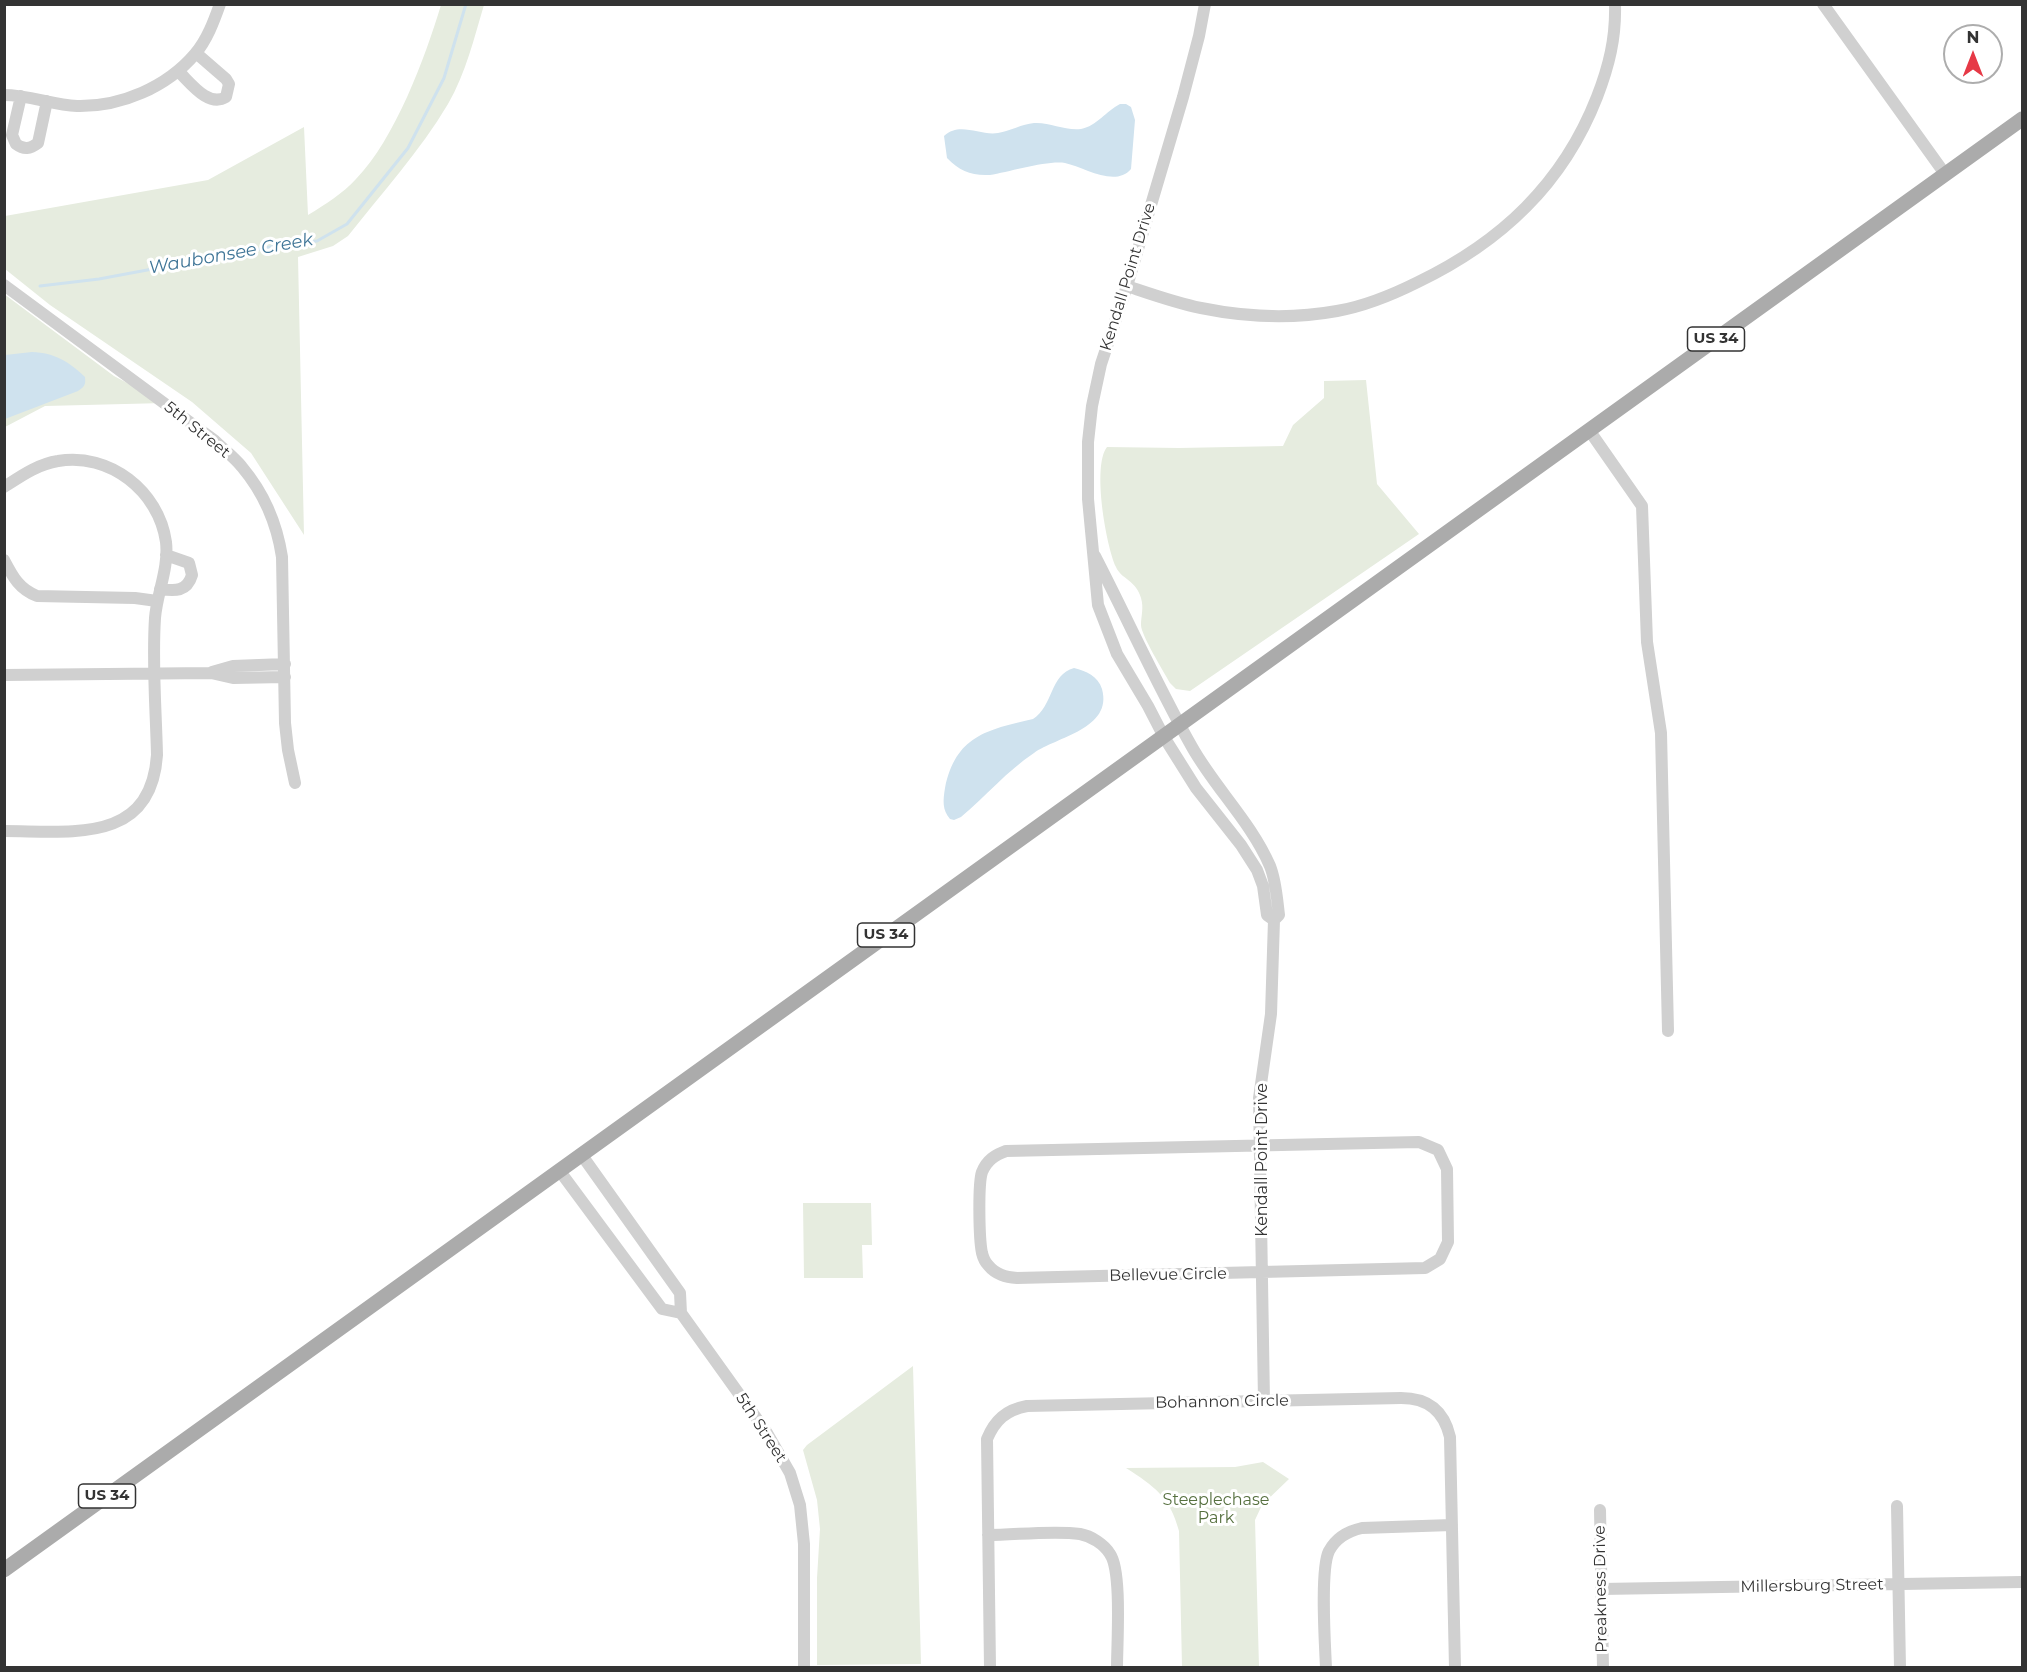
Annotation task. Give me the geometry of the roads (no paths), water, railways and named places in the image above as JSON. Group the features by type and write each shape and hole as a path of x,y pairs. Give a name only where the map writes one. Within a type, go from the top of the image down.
{"main road":[{"name":"US 34","path":"4,1570 2022,119"}],"street":[{"path":"4,95 76,106 111,102 147,91 178,71 196,53 208,33 220,4"},
{"name":"Kendall Point Drive","path":"1204,4 1199,36 1185,87 1127,286 1101,364 1088,441 1088,499 1098,605 1116,654 1196,788 1236,838 1257,870 1263,886 1266,915 1274,920"},
{"path":"1127,286 1201,308 1256,315 1315,314 1382,300 1467,256 1519,216 1547,185 1571,152 1591,112 1608,67 1616,30 1615,4"},
{"path":"1823,4 1945,174"},
{"path":"178,71 206,96 215,100 226,97 229,84 226,79 196,53"},
{"path":"21,96 12,135 16,144 25,148 38,143 47,101"},
{"name":"5th Street","path":"4,285 214,440 242,467 262,498 278,534 282,556 287,743 295,783"},
{"path":"1589,430 1642,506 1647,642 1661,733 1668,1031"},
{"path":"4,487 28,471 56,461 78,459 108,467 130,479 149,499 162,522 166,555 154,631 157,755 155,776 149,792 134,811 113,825 92,830 4,831"},
{"path":"4,560 16,582 25,592 37,596 127,598 158,595 186,587 192,575 189,564 166,555"},
{"name":"Kendall Point Drive","path":"1095,555 1143,655 1198,758 1233,807 1270,866 1277,892 1279,915 1274,920 1271,1014 1261,1079 1264,1401"},
{"path":"211,673 232,666 285,664"},
{"path":"4,675 211,673 233,678 285,677"},
{"name":"Bellevue Circle","path":"1419,1143 1438,1150 1447,1169 1448,1242 1444,1252 1433,1265 1416,1269 1009,1278 995,1272 987,1264 982,1252 980,1179 988,1161 998,1154 1016,1151 1260,1146 1419,1143"},
{"name":"5th Street","path":"581,1154 680,1293 681,1313 767,1433 790,1473 800,1505 804,1544 804,1668"},
{"name":"5th Street","path":"559,1170 662,1310 681,1313"},
{"name":"Bohannon Circle","path":"990,1668 987,1439 994,1424 1007,1412 1027,1406 1406,1398 1429,1404 1437,1410 1443,1418 1450,1437 1455,1668"},
{"path":"1897,1506 1900,1668"},
{"name":"Preakness Drive","path":"1600,1510 1603,1668"},
{"path":"1326,1668 1324,1574 1328,1554 1337,1541 1353,1530 1362,1528 1452,1525"},
{"path":"988,1535 1082,1534 1093,1538 1110,1553 1115,1571 1118,1668"},
{"name":"Millersburg Street","path":"1601,1589 2022,1582"}],"water":[{"path":"1120,104 1131,107 1135,120 1131,169 1117,177 1099,175 1065,163 977,175 961,169 947,158 944,136 950,132 963,129 998,133 1034,123 1081,129 1092,125"},
{"path":"32,352 48,354 67,362 85,377 85,384 78,391 5,419 5,355"},
{"path":"1074,668 1091,675 1100,684 1103,703 1099,714 1080,730 1034,753 961,817 950,819 944,805 945,788 950,771 965,746 987,732 1033,719 1040,714 1060,677 1066,671"}],"waterway":[{"name":"Waubonsee Creek","path":"40,286 99,279 281,245 317,241 347,224 408,148 444,78 466,4"}],"park label":[{"name":"Steeplechase Park","path":"1216,1509"}]}
